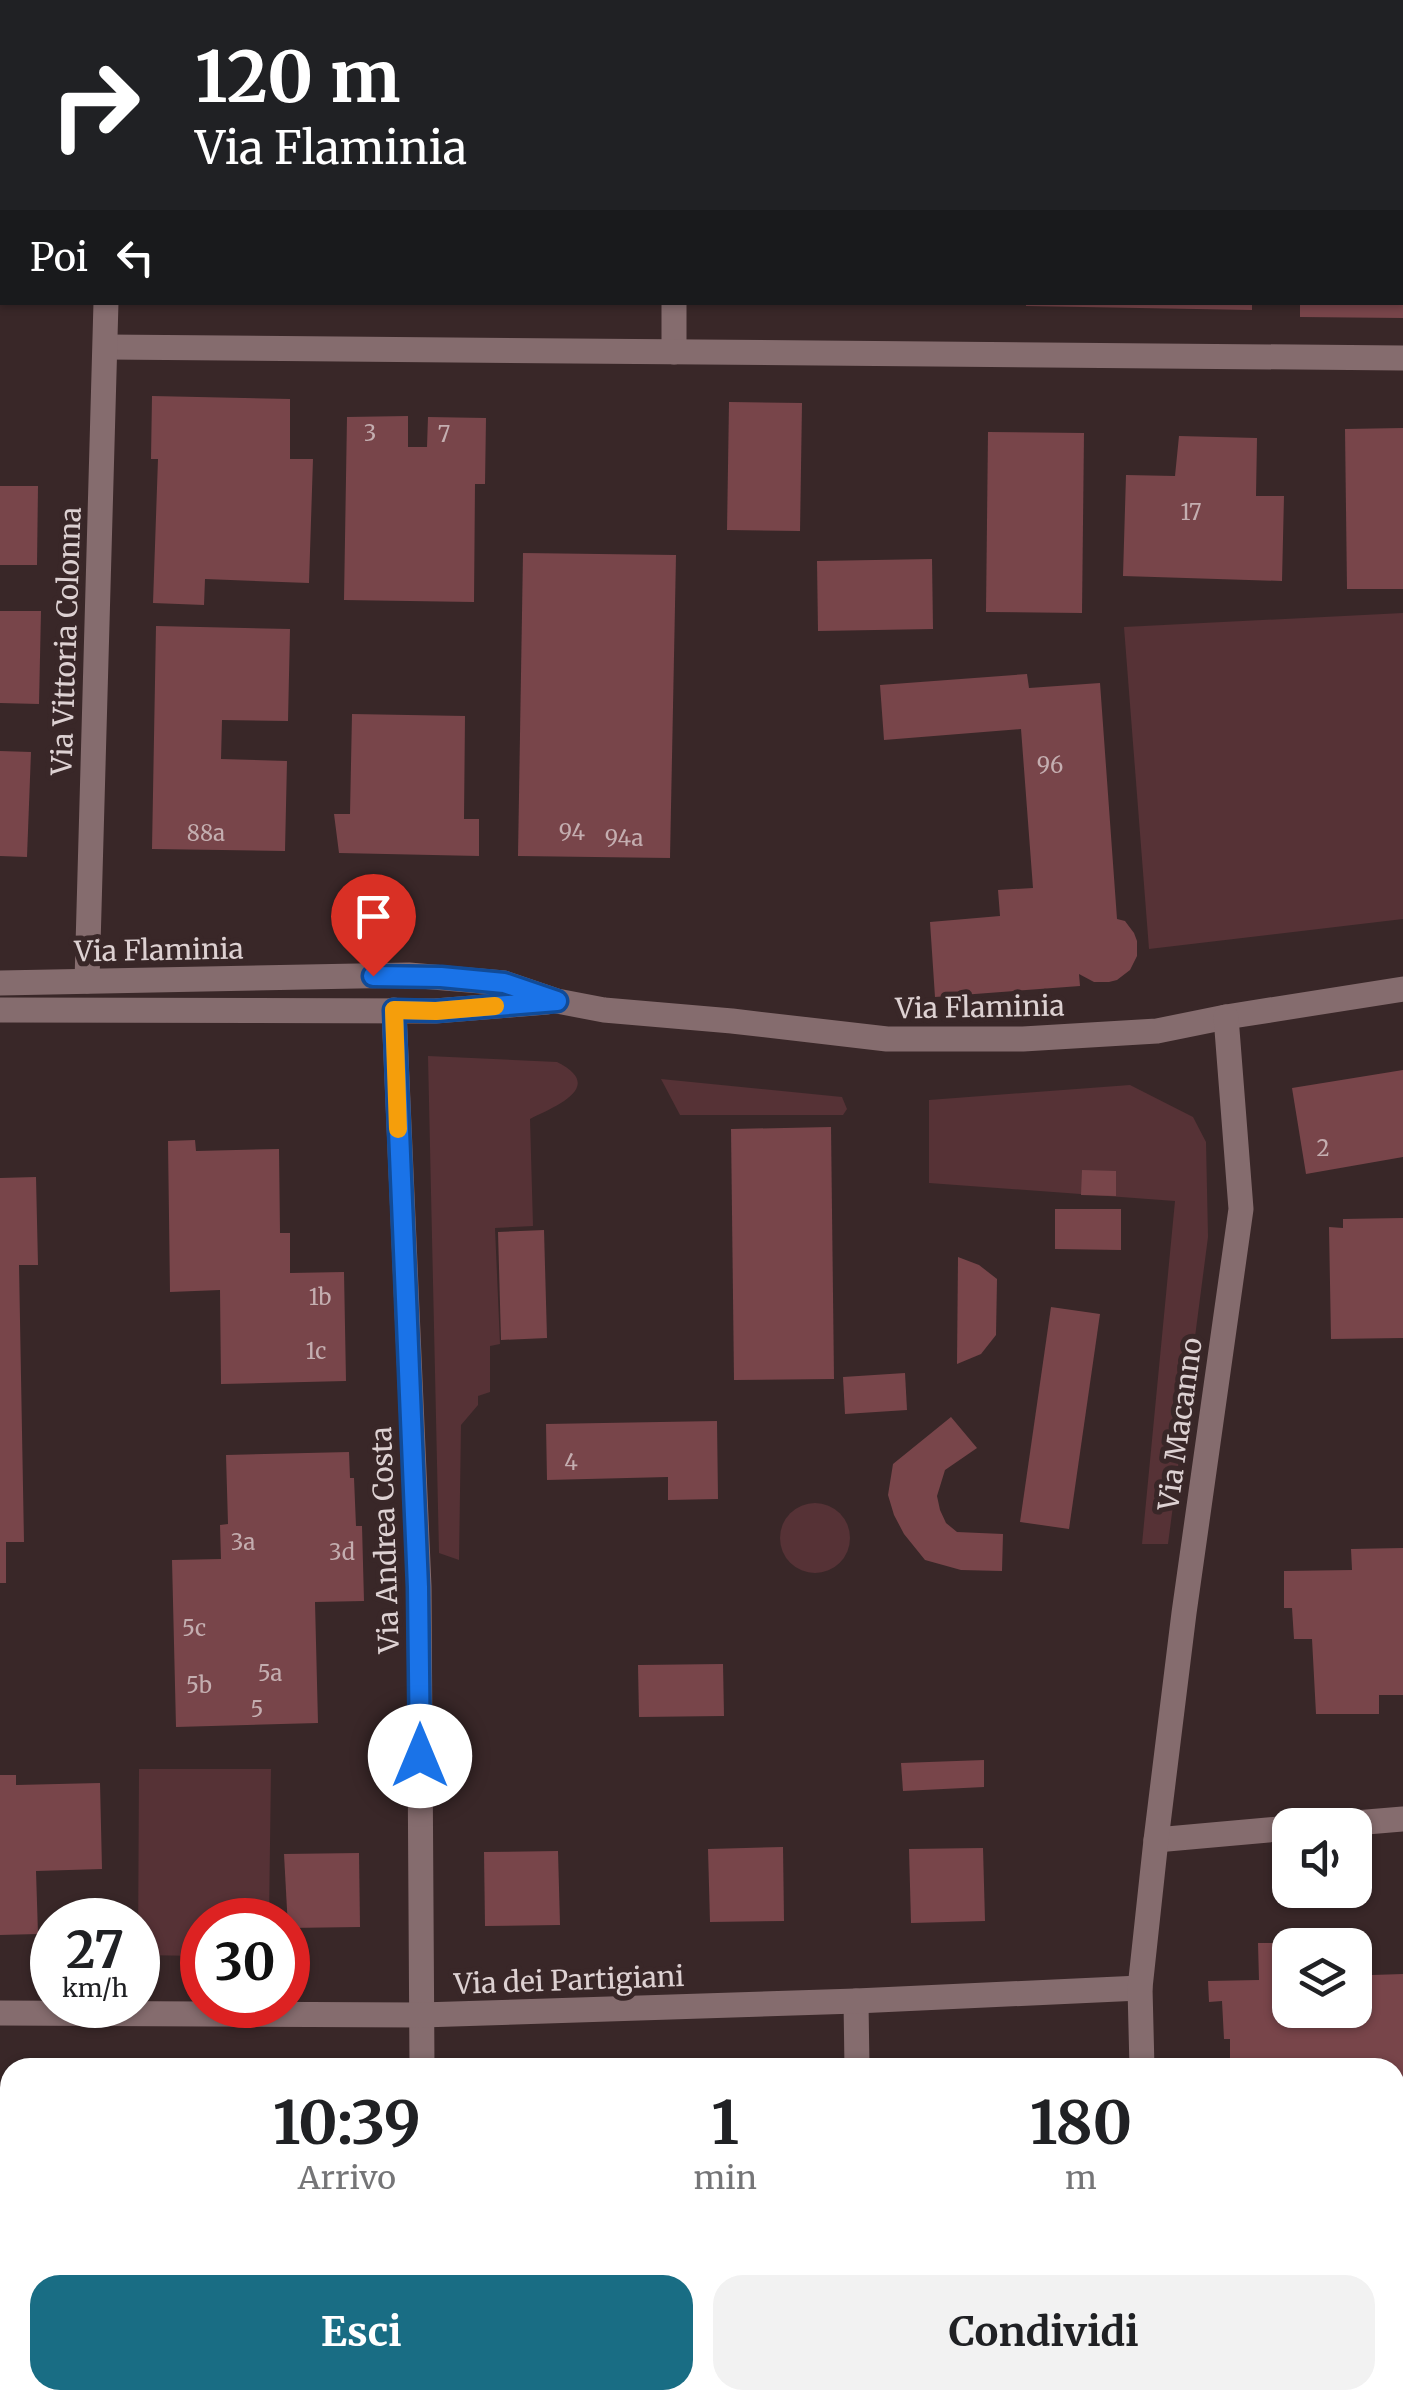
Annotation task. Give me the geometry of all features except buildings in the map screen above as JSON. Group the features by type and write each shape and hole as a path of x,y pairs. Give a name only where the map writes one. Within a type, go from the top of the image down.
{"street":[{"name":"Via Vittoria Colonna","path":"86,981 106,305"},
{"path":"674,305 674,352"},
{"path":"106,347 1403,358"},
{"name":"Via Flaminia","path":"0,983 409,975 504,983 557,1001 604,1010 732,1020 887,1040 1022,1039 1157,1031 1403,988"},
{"name":"Via Flaminia","path":"0,1010 436,1011 557,1001"},
{"name":"Via Andrea Costa","path":"394,1010 418,1587 422,2058"},
{"name":"Via Macanno","path":"1142,2058 1140,1988 1156,1840 1240,1209 1226,1016"},
{"path":"1372,1822 1403,1819"},
{"path":"1156,1840 1272,1830"},
{"name":"Via dei Partigiani","path":"0,2012 421,2015 1140,1988"},
{"path":"856,2001 856,2058"}],"shaded area":[{"path":"1403,613 1403,919 1149,949 1124,627"},
{"path":"428,1056 557,1062 577,1080 571,1095 530,1119 533,1226 495,1228 500,1344 490,1346 490,1392 478,1396 478,1405 461,1425 459,1560 439,1553"},
{"path":"661,1079 842,1097 847,1109 843,1115 680,1115"},
{"path":"1130,1085 1193,1117 1206,1142 1208,1237 1168,1544 1142,1544 1175,1201 929,1183 929,1100"},
{"path":"815,1503 840,1513 850,1538 840,1563 815,1573 790,1563 780,1538 790,1513"},
{"path":"139,1769 271,1769 269,1898 180,1898 180,1956 160,1955 160,1898 138,1898"}],"slow traffic":[{"path":"398,1129 394,1010 495,1006"}],"route":[{"path":"373,976 504,983 557,1001 436,1011 394,1010 418,1587 420,1756"}]}
